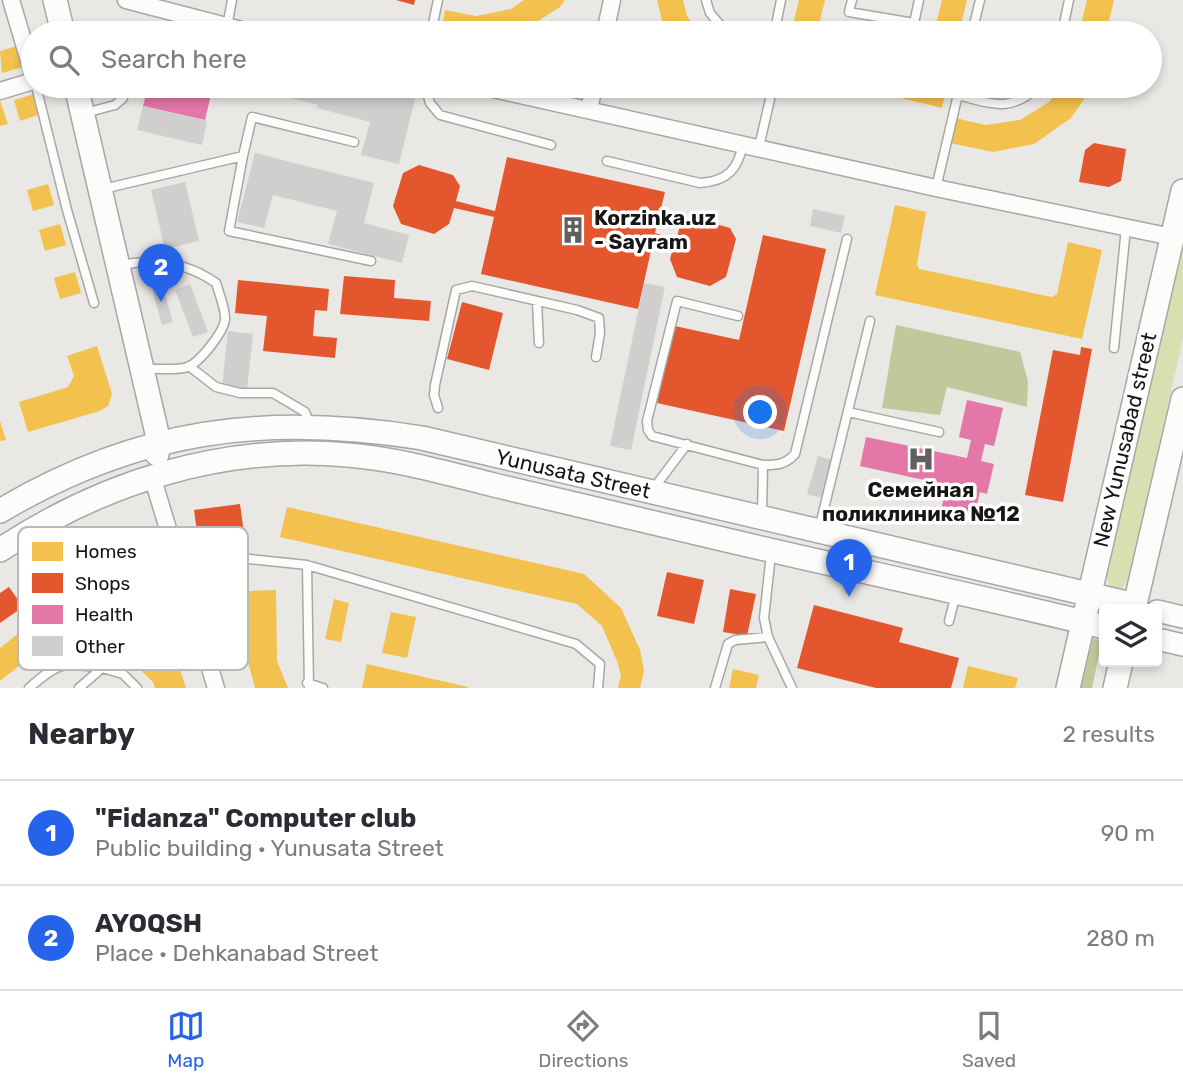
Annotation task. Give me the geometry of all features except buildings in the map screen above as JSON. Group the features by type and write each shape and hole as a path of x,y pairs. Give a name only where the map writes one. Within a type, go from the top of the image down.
{"main road":[{"path":"55,0 60,21"},
{"path":"79,98 159,442 152,476"},
{"name":"New Yunusabad street","path":"1068,688 1094,624 1090,594 1183,191"},
{"path":"1145,604 1183,399"},
{"name":"Yunusata Street","path":"0,510 71,474 159,442 206,432 246,429 366,429 422,438 1129,604"},
{"path":"159,442 182,468"},
{"name":"Yunusata Street","path":"37,527 83,502 152,476 182,468 285,455 378,458 1094,624"},
{"name":"Yunusata Street","path":"0,550 18,539"},
{"path":"1115,688 1120,667"}],"street":[{"path":"10,0 21,35"},
{"path":"126,0 205,21"},
{"path":"608,21 612,0"},
{"path":"0,91 21,85"},
{"path":"534,98 936,188 1172,237"},
{"path":"589,110 592,98"},
{"path":"152,476 167,527"},
{"name":"Yunusata Street","path":"1162,612 1183,617"},
{"path":"1162,640 1183,645"},
{"path":"210,670 216,688"}],"lane":[{"path":"228,21 232,0"},
{"path":"434,21 438,0"},
{"path":"706,0 710,13 717,21"},
{"path":"777,21 781,0"},
{"path":"852,0 849,12 902,21"},
{"path":"914,21 919,0"},
{"path":"975,21 980,0"},
{"path":"1065,21 1069,0"},
{"path":"39,98 94,303"},
{"path":"82,113 116,105 123,98"},
{"path":"428,98 440,116 551,145"},
{"path":"607,161 701,183 725,177 750,145 768,98"},
{"path":"936,188 956,98"},
{"path":"980,98 1003,106 1023,98"},
{"path":"354,142 252,117 229,231 371,261"},
{"path":"100,189 243,156"},
{"path":"1114,348 1126,228"},
{"path":"738,316 677,301 647,421 648,430 652,436 763,465 782,464 795,454 848,239"},
{"path":"118,265 133,262 173,263 205,275 216,283 225,320 213,343 189,366 143,369"},
{"path":"438,408 434,395 435,385 456,290 472,286 577,310 599,318 600,333 596,357"},
{"path":"537,302 539,343"},
{"path":"819,532 870,321"},
{"path":"189,366 216,387 240,393 273,393 305,412 312,427"},
{"path":"848,412 939,432"},
{"path":"650,493 687,444"},
{"path":"762,519 763,465"},
{"path":"771,551 764,618 768,638 792,688"},
{"path":"248,559 307,565 576,644 600,664 598,688"},
{"path":"307,565 308,686 323,688"},
{"path":"948,621 956,592"},
{"path":"715,688 728,644 735,640 768,638"},
{"path":"29,688 52,670"},
{"path":"79,688 100,670"},
{"path":"109,670 123,674 137,688"}],"green space":[{"path":"1183,248 1183,339 1128,579 1117,596 1110,595 1107,575"},
{"path":"896,325 1020,352 1028,381 1027,407 947,387 940,415 882,408"},
{"path":"1093,639 1099,640 1099,654 1092,688 1080,688"}],"place":[{"name":"Korzinka.uz - Sayram","path":"573,230"},
{"name":"AYOQSH","path":"161,302"},
{"name":"Семейная поликлиника №12","path":"921,459"},
{"name":"\"Fidanza\" Computer club","path":"849,597"}]}
